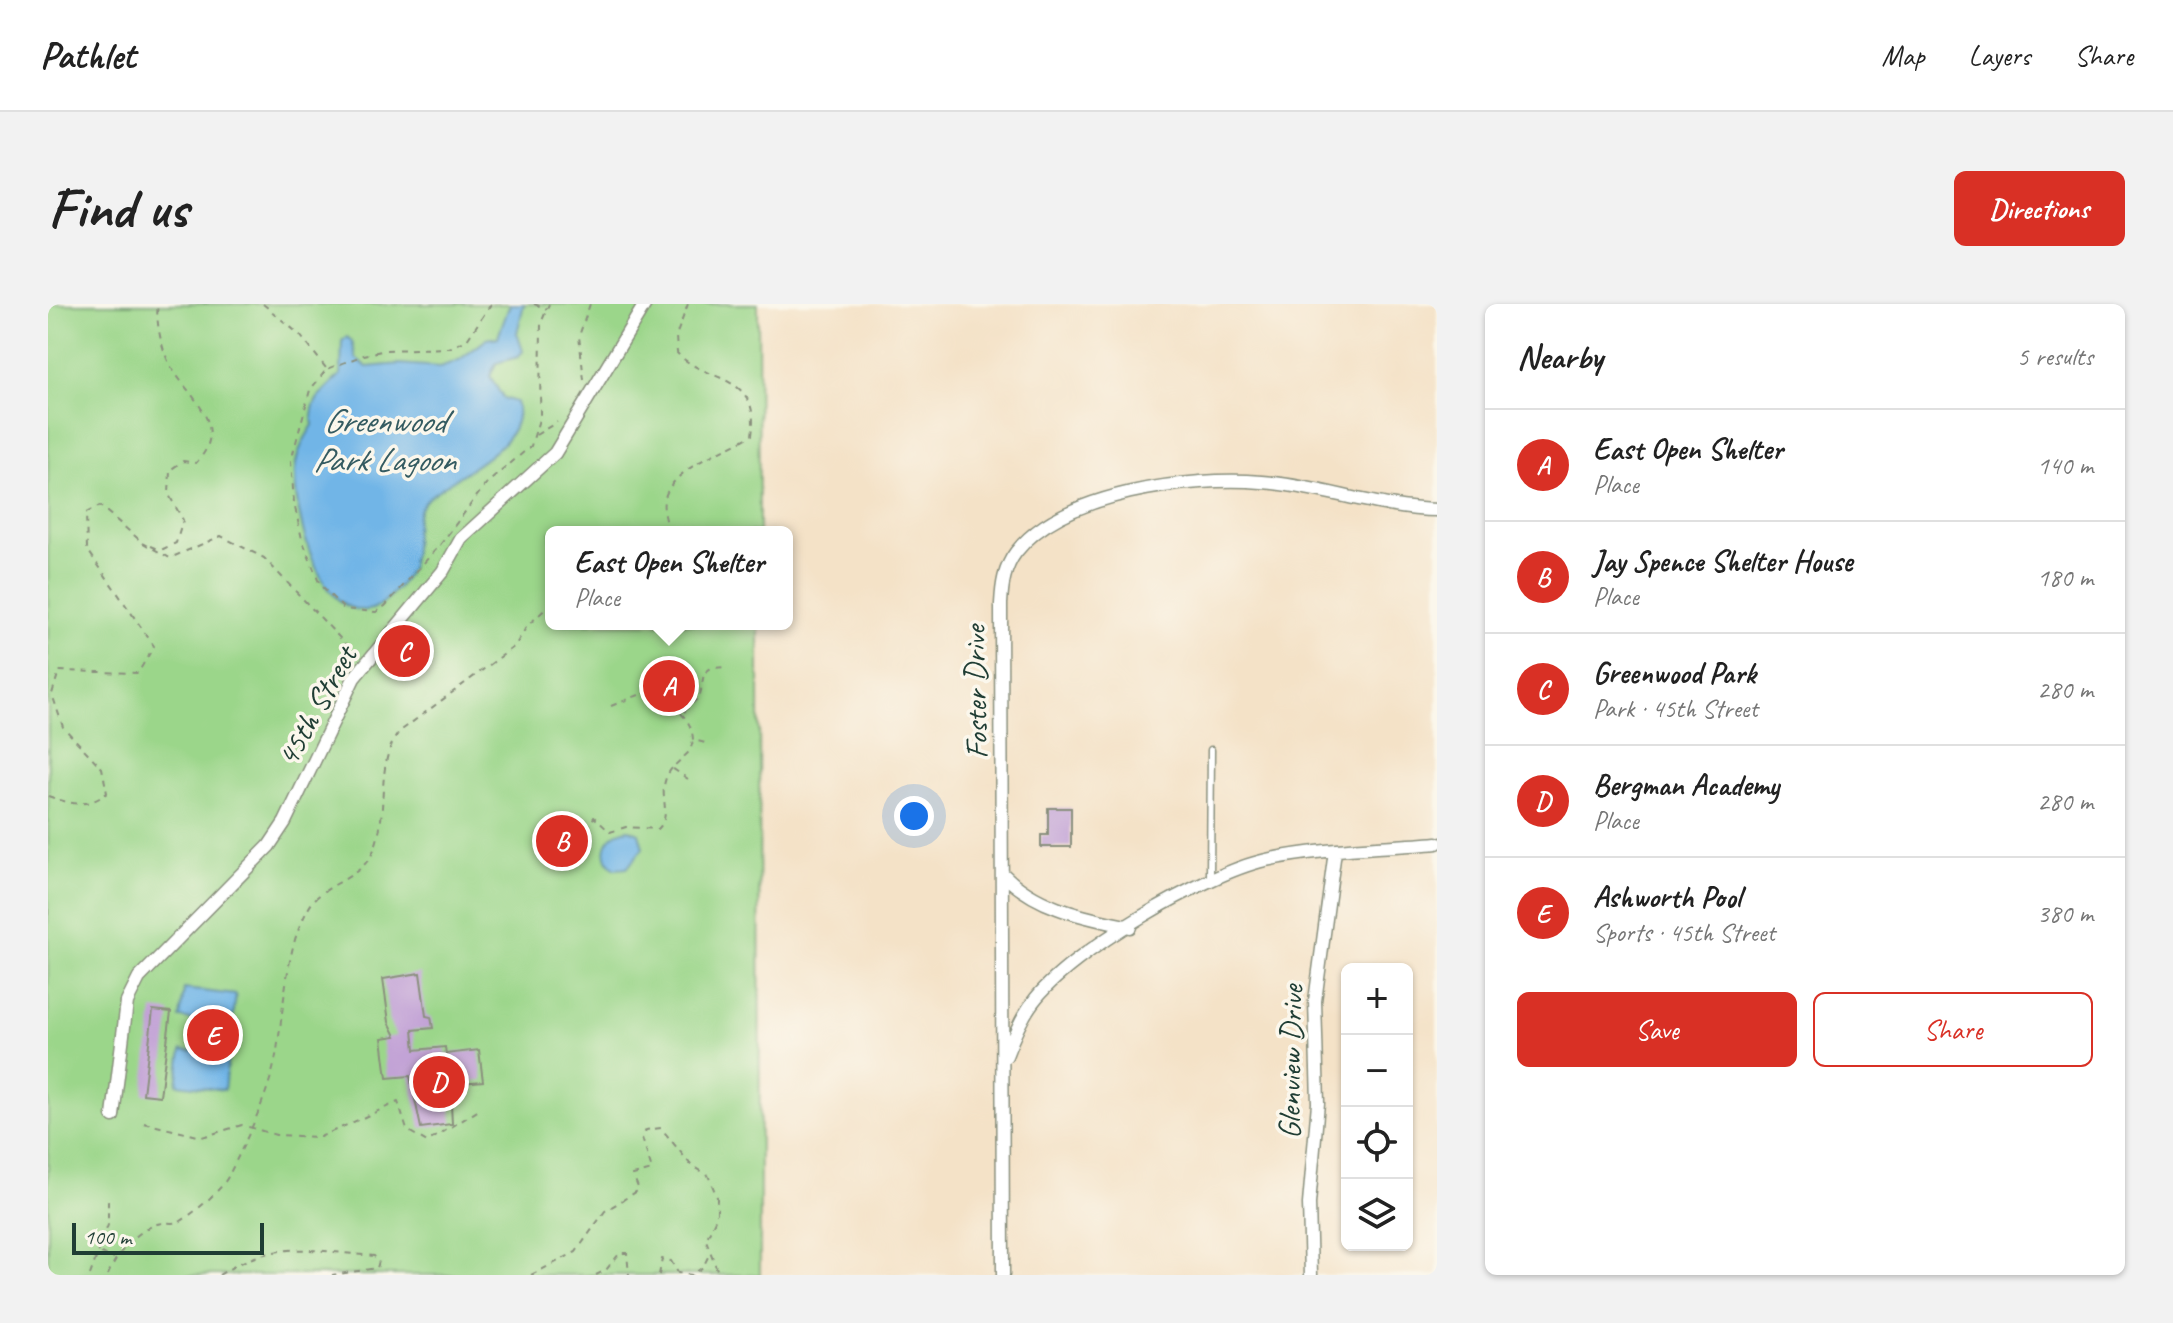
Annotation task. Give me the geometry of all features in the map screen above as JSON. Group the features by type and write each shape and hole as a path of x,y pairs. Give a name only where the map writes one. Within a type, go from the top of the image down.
{"street":[{"name":"45th Street","path":"113,1116 127,1002 139,978 269,846 285,822 333,716 365,664 443,571 461,539 555,453 645,304"},
{"name":"Foster Drive","path":"1003,1275 1001,604 1008,566 1028,540 1097,502 1188,482 1264,482 1437,510"},
{"path":"1002,1064 1014,1033 1034,1001 1060,974 1210,878 1264,860 1437,843"},
{"name":"Glenview Drive","path":"1311,1275 1309,1204 1318,1103 1315,1001 1335,851"},
{"path":"1003,874 1019,891 1042,903 1130,927"}],"lane":[{"path":"1210,878 1211,750"}],"path":[{"path":"143,543 161,550 176,543 183,520 169,495 170,470 183,461 196,463 207,452 210,430 201,406 170,366 163,348 158,304"},
{"path":"263,304 300,335 327,369"},
{"path":"491,304 467,340 449,348 385,350 364,355 327,369 310,390 291,461 291,475 302,539 310,563 320,585 344,609 376,612 385,606 440,545 468,503 531,446 540,416 538,350 549,304"},
{"path":"534,304 547,309"},
{"path":"584,382 579,336 590,304"},
{"path":"667,526 663,503 670,488 702,458 752,435 754,420 747,400 727,378 688,365 677,353 676,336 688,304"},
{"path":"536,435 563,418"},
{"path":"48,796 73,805 94,803 107,793 102,768 63,727 52,694 59,671 138,673 154,646 87,549 86,513 100,506 143,543 170,558 221,536 264,558 365,664"},
{"path":"108,1275 115,1259 157,1223 179,1222 227,1180 251,1127 277,1053 280,1017 287,999 297,934 313,901 355,874 372,854 385,796 386,749 399,732 515,646 527,626 545,610"},
{"path":"683,713 700,696 704,673 711,668 728,667"},
{"path":"576,851 594,817 610,832 626,827 658,829 665,818 663,781 690,751 693,740 692,725 683,713 671,707 654,689 652,682 666,674"},
{"path":"611,706 654,689"},
{"path":"693,740 710,744"},
{"path":"672,768 688,779"},
{"path":"557,823 584,835"},
{"path":"48,909 48,918"},
{"path":"144,1123 202,1137 242,1125 276,1135 320,1137 398,1102 407,1130 427,1142 479,1110"},
{"path":"531,1275 576,1252 605,1211 639,1190 633,1175 652,1170 642,1138 646,1130 655,1127 661,1128 691,1165 708,1175 717,1197 717,1215 706,1240 710,1253 716,1259 719,1275"},
{"path":"90,1275 109,1220 108,1195"},
{"path":"219,1275 244,1259 319,1248 374,1256 379,1261 377,1268 332,1275"},
{"path":"99,1252 115,1259"},
{"path":"596,1275 606,1270 620,1253 627,1253 629,1275"},
{"path":"659,1275 662,1259 671,1261 678,1273 692,1275 703,1267 710,1253"}],"green space":[{"path":"48,304 758,304 759,526 545,526 545,630 759,630 760,1275 48,1275"}],"water":[{"name":"Greenwood Park Lagoon","path":"510,304 524,304 517,333 523,351 518,357 496,363 490,376 503,398 516,402 517,418 511,433 486,458 422,505 417,519 412,563 406,578 396,590 375,608 350,607 335,596 312,558 299,513 295,476 300,449 313,425 315,402 341,374 342,341 347,337 352,341 356,358 367,367 400,364 440,367 459,360 487,339 498,337"},
{"path":"629,829 639,833 643,848 627,868 614,869 606,856 607,844 615,834"},
{"path":"184,989 236,995 224,1090 177,1084 182,1050 193,1051 198,1021 180,1018"}],"building":[{"path":"1048,808 1071,808 1071,847 1041,847 1041,835 1048,835"},
{"path":"560,826 576,833 568,849 574,852 568,864 546,853"},
{"path":"420,973 426,1016 431,1017 433,1028 413,1030 415,1050 445,1047 446,1054 479,1050 483,1081 450,1084 452,1124 421,1128 410,1076 387,1078 382,1038 396,1036 389,1022 383,979"},
{"path":"153,1010 171,1012 160,1096 143,1094"}],"place":[{"name":"Greenwood Park","path":"404,651"},
{"name":"East Open Shelter","path":"669,686"},
{"name":"Jay Spence Shelter House","path":"562,841"},
{"name":"Ashworth Pool","path":"213,1035"},
{"name":"Bergman Academy","path":"439,1082"}]}
